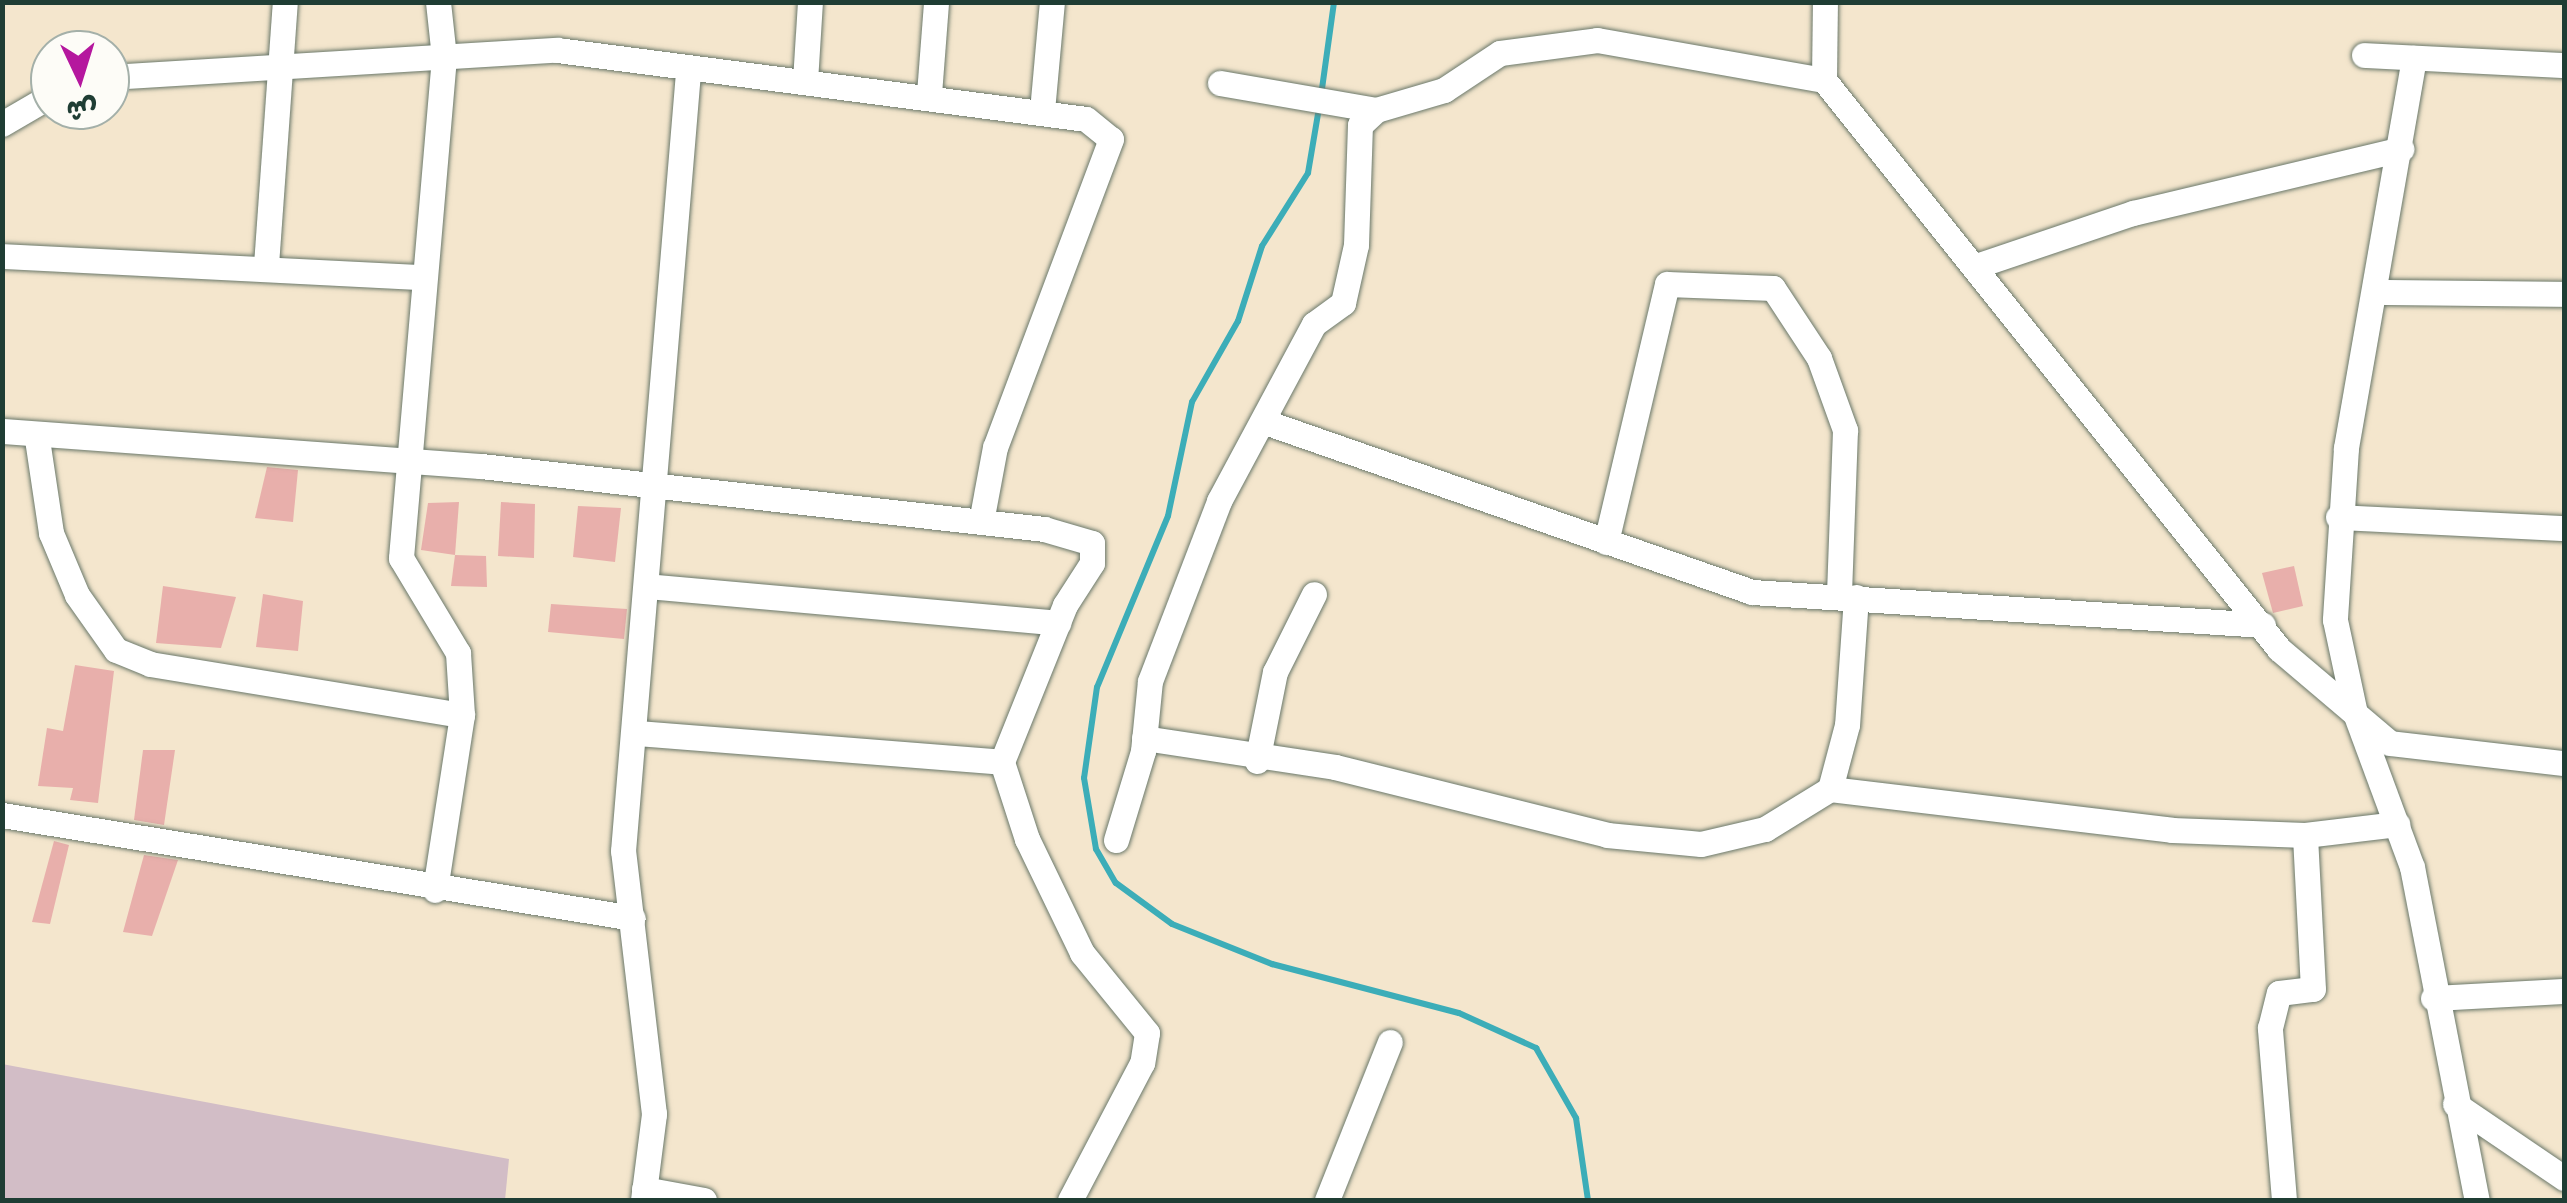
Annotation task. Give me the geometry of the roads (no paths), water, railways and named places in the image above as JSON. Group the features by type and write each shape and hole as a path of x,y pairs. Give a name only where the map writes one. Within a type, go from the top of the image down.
{"street":[{"path":"266,264 283,64 284,2"},
{"path":"435,890 462,715 458,653 401,558 403,459 444,57 438,2"},
{"path":"805,81 810,2"},
{"path":"929,94 936,2"},
{"path":"1042,111 1052,2"},
{"path":"1824,80 1826,2"},
{"path":"1220,83 1376,110 1444,90 1500,52 1597,40 1824,80 1979,266 2263,625 2355,713 2390,743 2564,763"},
{"path":"130,75 557,50 688,72 738,69 805,81 929,94 1086,120 1111,139 994,446 981,522"},
{"path":"2364,55 2564,65"},
{"path":"2414,58 2338,517 2335,620 2355,713 2397,824 2478,1200"},
{"path":"688,72 650,485 637,733 624,852 654,1114 643,1195 704,1200"},
{"path":"2,124 30,108"},
{"path":"1116,840 1144,738 1150,681 1219,501 1265,422 1314,324 1344,303 1356,245 1360,125 1376,110"},
{"path":"1979,266 2133,212 2401,149"},
{"path":"2,256 266,264 420,277"},
{"path":"1606,542 1667,284 1774,288 1819,358 1845,430 1847,724 1830,790"},
{"path":"2376,292 2564,294"},
{"path":"1265,422 1434,474 1606,542 1752,592 1848,595 2263,625"},
{"path":"2,431 37,439 176,439 403,459 981,522 1092,543 1092,563 1058,624 1002,762 1026,839 1082,953 1147,1033 1142,1064 1070,1200"},
{"path":"37,439 51,533 77,595 116,650 150,664 462,715"},
{"path":"2338,517 2564,528"},
{"path":"646,586 1058,624"},
{"path":"1258,761 1275,672 1314,594"},
{"path":"637,733 1002,762"},
{"path":"1144,738 1258,761 1335,768 1607,835 1701,844 1765,828 1830,790 2172,830 2305,835 2397,824"},
{"path":"2,815 435,890 633,918"},
{"path":"2284,1200 2270,1028 2279,993 2313,989 2305,835"},
{"path":"2433,998 2564,991"},
{"path":"1327,1200 1390,1042"},
{"path":"2455,1104 2564,1178"}],"waterway":[{"path":"1321,96 1334,2"},
{"path":"1319,108 1308,173 1262,246 1238,321 1192,402 1168,516 1097,687 1084,778 1096,849 1116,883 1172,924 1272,964 1459,1013 1536,1048 1576,1118 1588,1200"}]}
